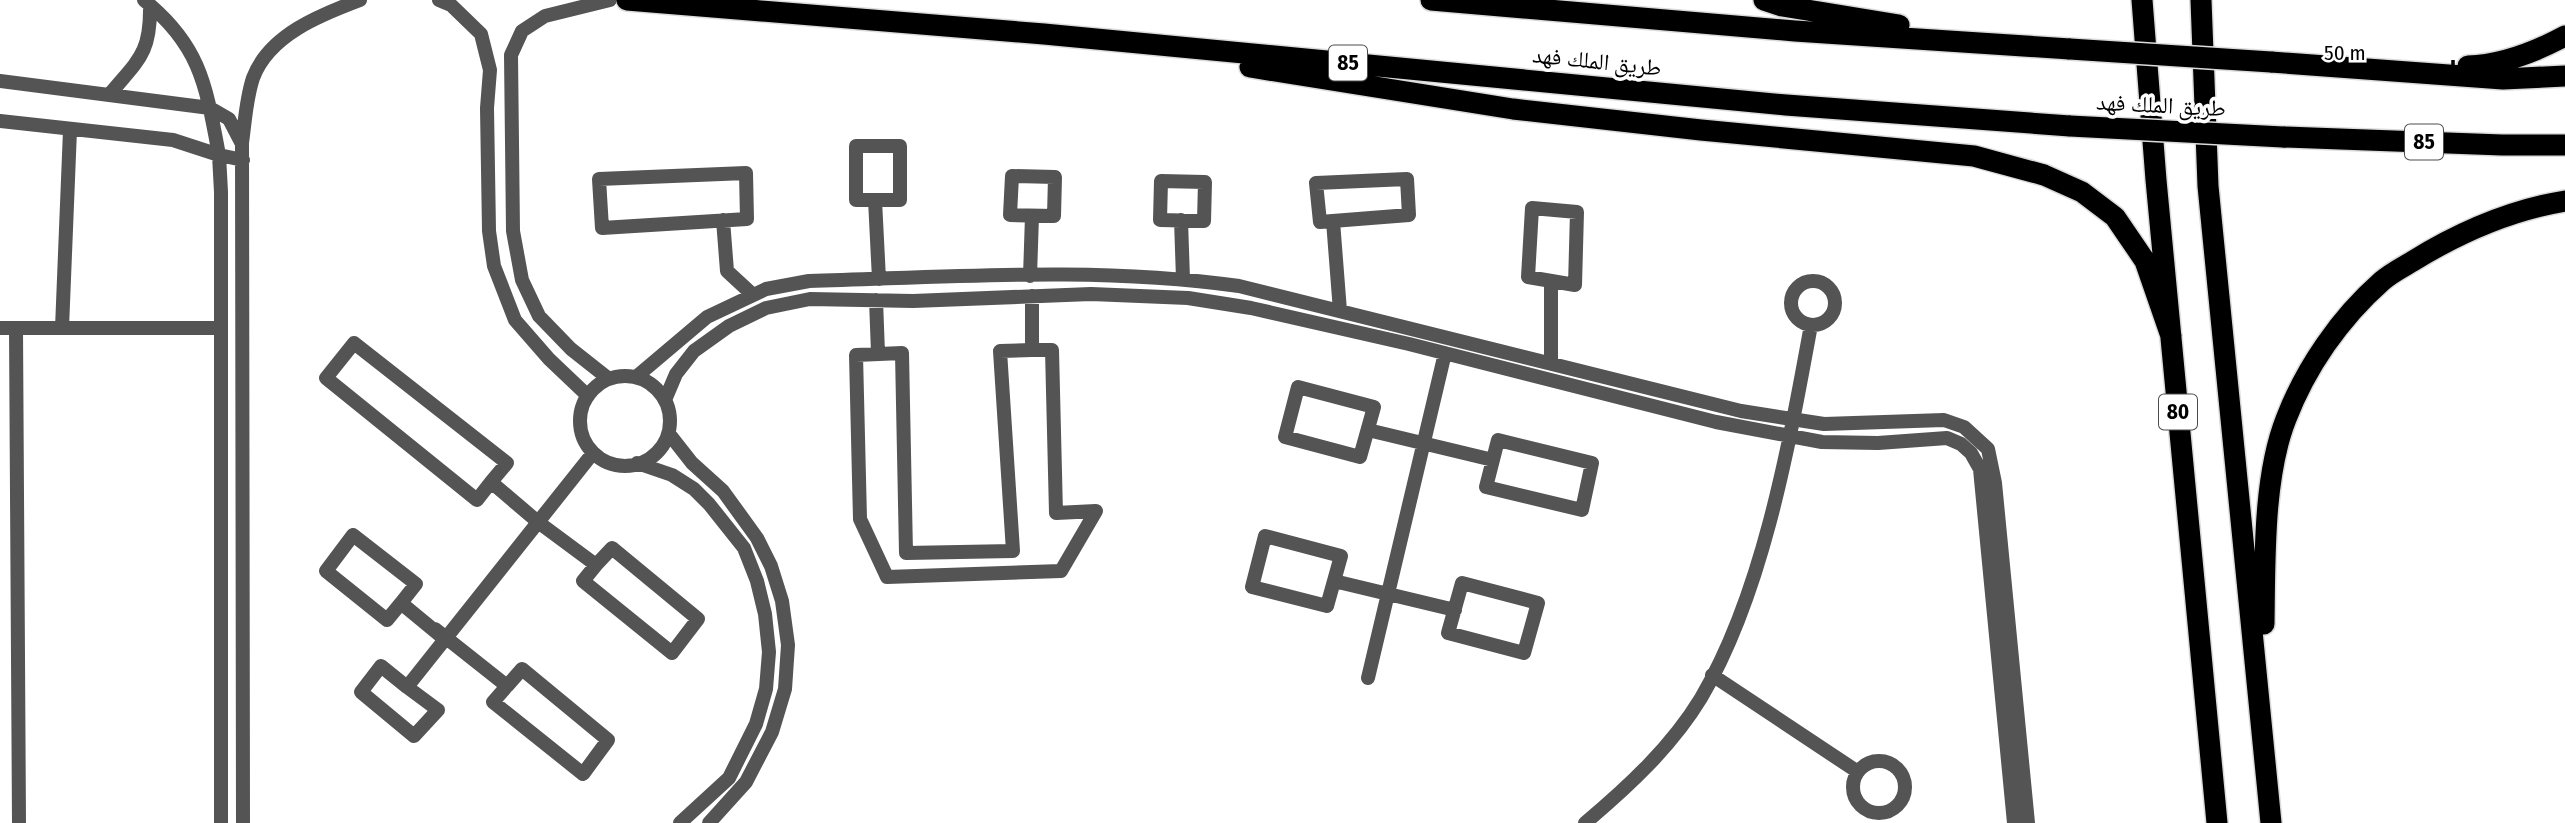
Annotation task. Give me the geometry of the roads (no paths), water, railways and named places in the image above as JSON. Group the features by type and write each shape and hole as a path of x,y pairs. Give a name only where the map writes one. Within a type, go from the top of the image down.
{"highway":[{"name":"طريق الملك فهد","path":"627,0 1044,34 1786,106 2070,126 2283,137 2565,145"},
{"name":"طريق الملك فهد","path":"1432,0 1795,31 2503,79 2565,76"},
{"path":"1764,0 1782,6 2022,45"},
{"name":"80","path":"2142,0 2217,823"},
{"name":"80","path":"2201,0 2208,186 2271,823"},
{"path":"1044,34 1513,109 1974,156 2044,175 2082,192 2115,217 2145,261 2171,336"},
{"path":"2368,69 2490,65 2548,45 2565,36"},
{"path":"2262,727 2265,539 2272,475 2285,420 2312,363 2345,319 2384,280 2432,249 2481,225 2536,206 2565,201"}],"street":[{"path":"243,823 242,144 247,102 254,76 271,50 321,14 360,0"},
{"path":"439,0 451,5 481,34 489,70 489,231 494,266 515,320 549,359 588,396"},
{"path":"609,379 571,349 539,316 522,280 513,231 511,55 522,31 545,16 610,0"},
{"path":"109,95 141,56 148,42 147,3"},
{"path":"147,3 167,18 189,46 210,108 219,155 221,823"},
{"path":"0,81 210,108 229,119 242,144"},
{"path":"0,121 173,140 243,160"},
{"path":"62,328 70,130"},
{"path":"856,146 900,146 900,200 875,200 856,200 856,146"},
{"path":"746,173 747,219 723,220 601,228 599,179 746,173"},
{"path":"1407,179 1409,215 1333,221 1320,222 1316,183 1407,179"},
{"path":"875,200 879,279"},
{"path":"1532,208 1577,212 1574,285 1551,281 1528,276 1532,208"},
{"path":"1030,276 1032,215"},
{"path":"723,220 727,271 752,295"},
{"path":"1181,220 1183,279"},
{"path":"1333,221 1340,311"},
{"path":"636,377 707,317 766,289 809,281 1102,275 1183,279 1239,286 1741,411 1824,425 1944,420 1964,427 1987,449 1995,482 2028,823"},
{"path":"1551,281 1552,363"},
{"path":"665,400 676,374 694,351 729,326 766,308 810,299 876,300 1091,293 1188,298 1251,308 1445,353 1716,422 1790,436 1836,442 1878,443 1947,438 1961,444 1971,453 1980,469 2014,823"},
{"path":"1031,296 1032,350"},
{"path":"876,300 878,354"},
{"path":"1585,823 1657,756 1700,699 1731,639 1758,561 1790,436 1811,325"},
{"path":"0,328 221,328"},
{"path":"16,328 19,823"},
{"path":"354,343 507,463 491,482 477,500 326,378 354,343"},
{"path":"1032,350 1052,350 1056,513 1096,511 1061,571 887,577 860,519 856,355 902,353 906,553 1013,551 1000,351 1032,350"},
{"path":"1367,678 1445,353"},
{"path":"625,374 652,383 670,406 670,435 653,459 625,467 598,459 580,435 580,406 597,383 609,379 625,374"},
{"path":"1298,387 1374,407 1368,430 1360,457 1285,437 1298,387"},
{"path":"1368,430 1493,460"},
{"path":"670,435 692,463 723,491 757,538 771,566 782,601 788,645 785,689 772,732 746,782 709,823"},
{"path":"1497,440 1592,463 1582,510 1486,487 1493,460 1497,440"},
{"path":"407,687 442,636 593,453"},
{"path":"637,464 672,475 694,489 709,504 744,548 757,581 765,614 769,652 766,689 756,723 729,778 680,823"},
{"path":"491,482 538,522 596,565"},
{"path":"354,535 416,584 401,603 387,621 326,571 354,535"},
{"path":"1265,536 1341,556 1334,581 1327,606 1252,586 1265,536"},
{"path":"611,548 698,619 672,653 583,581 596,565 611,548"},
{"path":"1334,581 1455,610"},
{"path":"1462,583 1538,603 1524,653 1448,634 1455,610 1462,583"},
{"path":"401,603 507,686"},
{"path":"381,666 407,687 438,710 414,736 361,692 381,666"},
{"path":"522,669 608,740 583,774 493,702 507,686 522,669"},
{"path":"1712,675 1858,772"}]}
